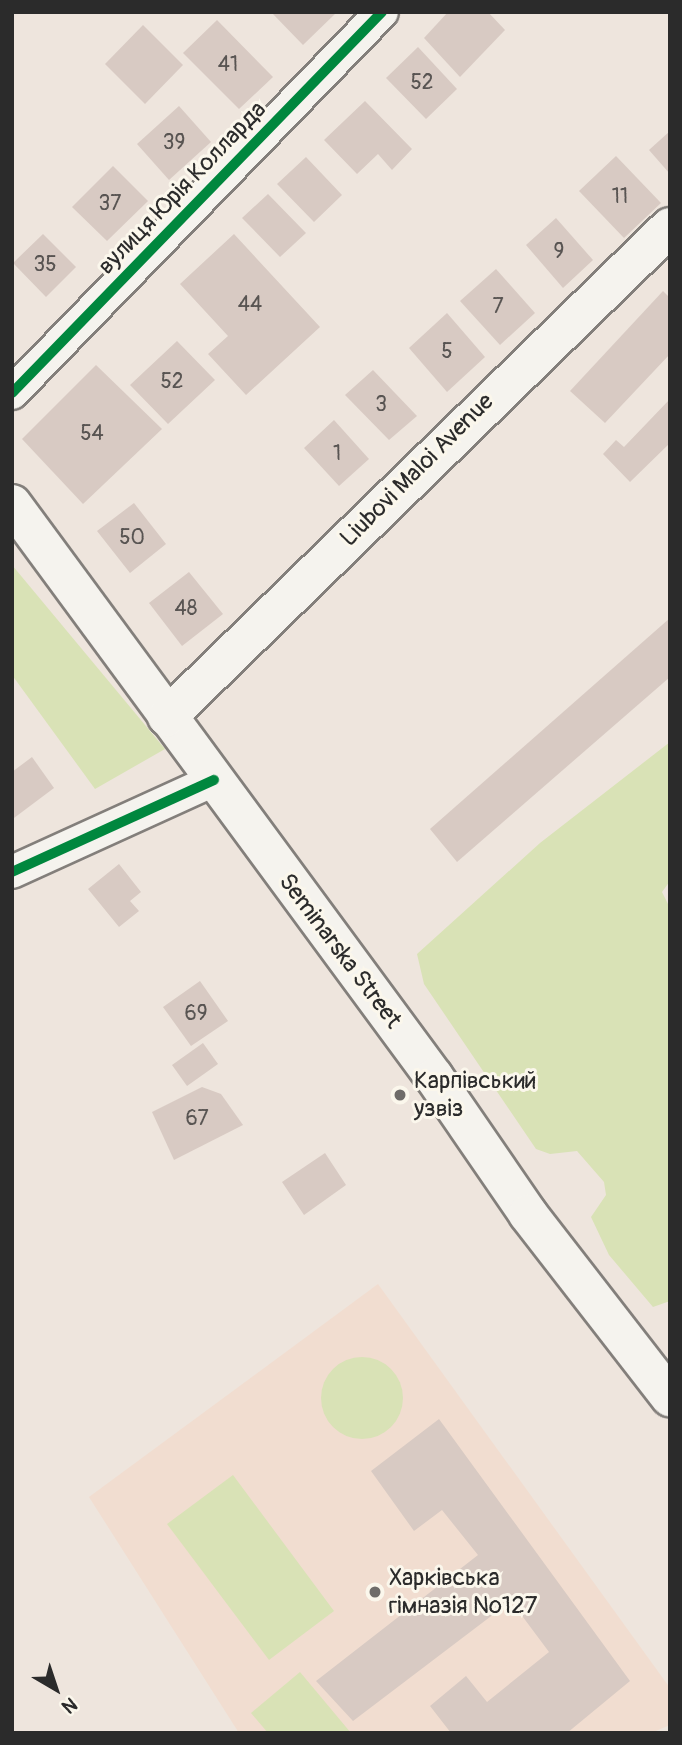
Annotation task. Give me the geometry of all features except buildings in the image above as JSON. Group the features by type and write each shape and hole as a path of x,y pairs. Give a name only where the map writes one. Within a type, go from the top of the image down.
{"main road":[{"name":"Liubovi Maloi Avenue","path":"167,717 670,226"},
{"name":"Seminarska Street","path":"12,505 434,1077 528,1214 670,1396"}],"street":[{"name":"вулиця Юрія Колларда","path":"12,393 382,12"},
{"path":"12,872 214,780"}],"shaded area":[{"name":"Харківська гімназія №127","path":"378,1284 670,1688 670,1725 651,1733 239,1733 89,1497"}],"green space":[{"path":"12,565 165,749 95,789 12,675"},
{"path":"670,742 670,881 662,892 670,908 670,1301 653,1307 609,1255 591,1217 606,1195 604,1182 577,1151 550,1154 536,1149 424,984 417,954 540,843"},
{"path":"362,1357 378,1360 391,1369 400,1382 403,1398 400,1414 391,1427 378,1436 362,1439 346,1436 333,1427 324,1414 321,1398 324,1382 333,1369 346,1360"},
{"path":"233,1475 334,1611 269,1660 167,1524"},
{"path":"300,1672 351,1733 268,1733 251,1713"}],"cycle path":[{"path":"12,393 382,12"},
{"path":"12,872 214,780"}],"place":[{"name":"Карпівський узвіз","path":"400,1095"},
{"name":"Харківська гімназія №127","path":"375,1592"}]}
